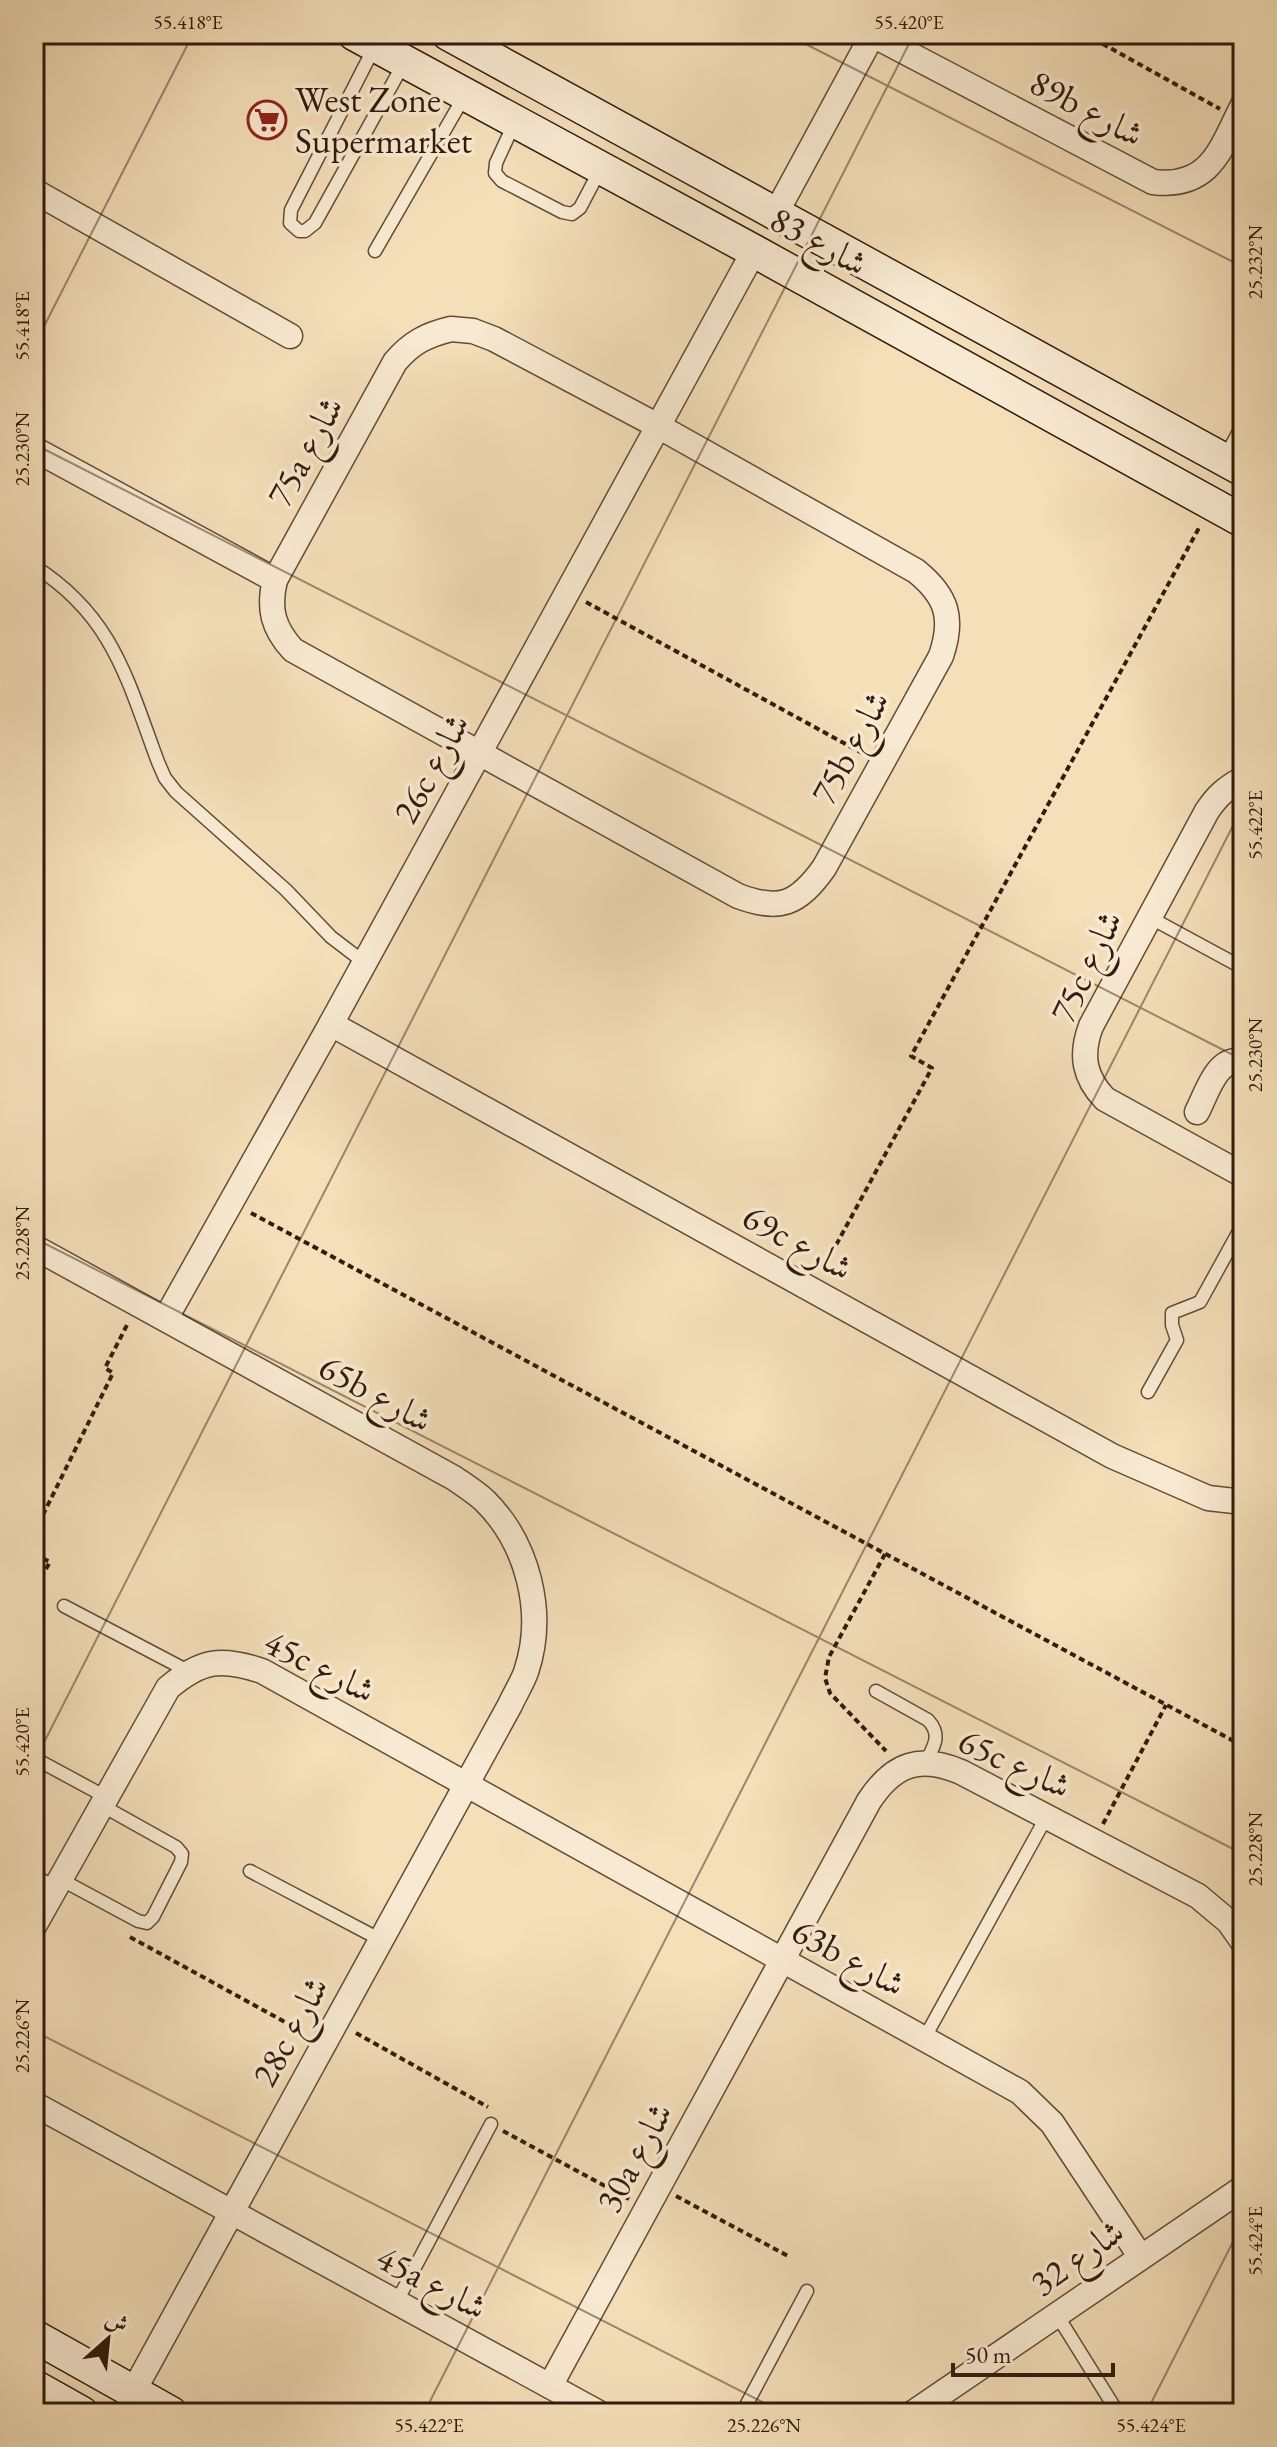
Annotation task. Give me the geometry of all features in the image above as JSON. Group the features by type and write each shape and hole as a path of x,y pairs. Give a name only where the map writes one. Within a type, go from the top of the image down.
{"street":[{"name":"شارع 83","path":"448,34 1234,464"},
{"path":"776,213 872,34"},
{"name":"89b شارع","path":"872,34 1153,182 1182,182 1207,169 1217,158 1240,112"},
{"name":"شارع 83","path":"364,40 1243,521"},
{"path":"34,191 290,336"},
{"name":"26c شارع","path":"166,1318 365,963 754,251"},
{"name":"75a شارع","path":"479,754 293,650 280,635 272,618 271,599 275,580 395,362 409,346 429,334 451,329 473,331 658,426"},
{"name":"75b شارع","path":"479,754 738,896 757,904 778,905 798,899 819,877 941,656 948,638 948,618 943,600 931,583 916,571 658,426"},
{"path":"34,449 275,580"},
{"name":"75c شارع","path":"1243,779 1216,797 1091,1026 1085,1041 1084,1057 1094,1088 1105,1099 1243,1175"},
{"name":"69c شارع","path":"331,1024 1112,1456 1208,1498 1240,1502"},
{"path":"1197,1112 1222,1066 1233,1060 1243,1062"},
{"name":"65b شارع","path":"34,1247 454,1478 484,1500 513,1540 524,1562 533,1598 531,1647 526,1672 510,1705"},
{"name":"45c شارع","path":"188,1671 212,1662 238,1663 262,1671 466,1786"},
{"path":"34,1926 50,1881 103,1801 168,1688 188,1671"},
{"name":"28c شارع","path":"133,2392 510,1705"},
{"name":"65c شارع","path":"781,1962 881,1783 899,1770 926,1762 961,1772 1094,1840 1198,1896 1238,1922"},
{"name":"63b شارع","path":"466,1786 1001,2081 1037,2107 1066,2141 1140,2256"},
{"name":"30a شارع","path":"550,2386 781,1962"},
{"path":"34,2104 232,2214"},
{"name":"شارع 32","path":"913,2413 1243,2188"},
{"name":"45a شارع","path":"232,2214 599,2413"},
{"path":"34,2336 171,2413"},
{"path":"34,2386 82,2413"}],"lane":[{"path":"364,40 291,210 290,223 299,231 311,228 315,223 404,62"},
{"path":"375,251 465,95"},
{"path":"515,121 494,168 502,181 562,212 572,214 580,208 601,168"},
{"path":"1234,464 1243,424"},
{"path":"34,566 83,606 109,640 120,658 165,778 176,792 286,890 331,937 365,963"},
{"path":"1149,917 1243,968"},
{"path":"1148,1392 1177,1340 1172,1313 1200,1302 1243,1224"},
{"path":"64,1606 188,1671"},
{"path":"876,1691 934,1726 936,1741 926,1762"},
{"path":"34,1758 176,1847 182,1854 181,1862 147,1923 50,1881"},
{"path":"924,2039 1047,1816"},
{"path":"250,1871 381,1940"},
{"path":"396,2303 491,2124"},
{"path":"742,2413 807,2291"},
{"path":"1057,2315 1118,2413"}],"path":[{"path":"1085,34 1240,112"},
{"path":"812,1291 932,1068 911,1056 1212,504"},
{"path":"568,592 882,764"},
{"path":"231,1202 1243,1746"},
{"path":"34,1533 113,1373 105,1368 138,1303"},
{"path":"34,1554 50,1562 34,1590"},
{"path":"886,1554 829,1657 825,1678 830,1693 899,1770"},
{"path":"1094,1840 1166,1705"},
{"path":"120,1931 324,2044"},
{"path":"659,2186 790,2257"}],"place":[{"name":"West Zone Supermarket","path":"267,120"}]}
